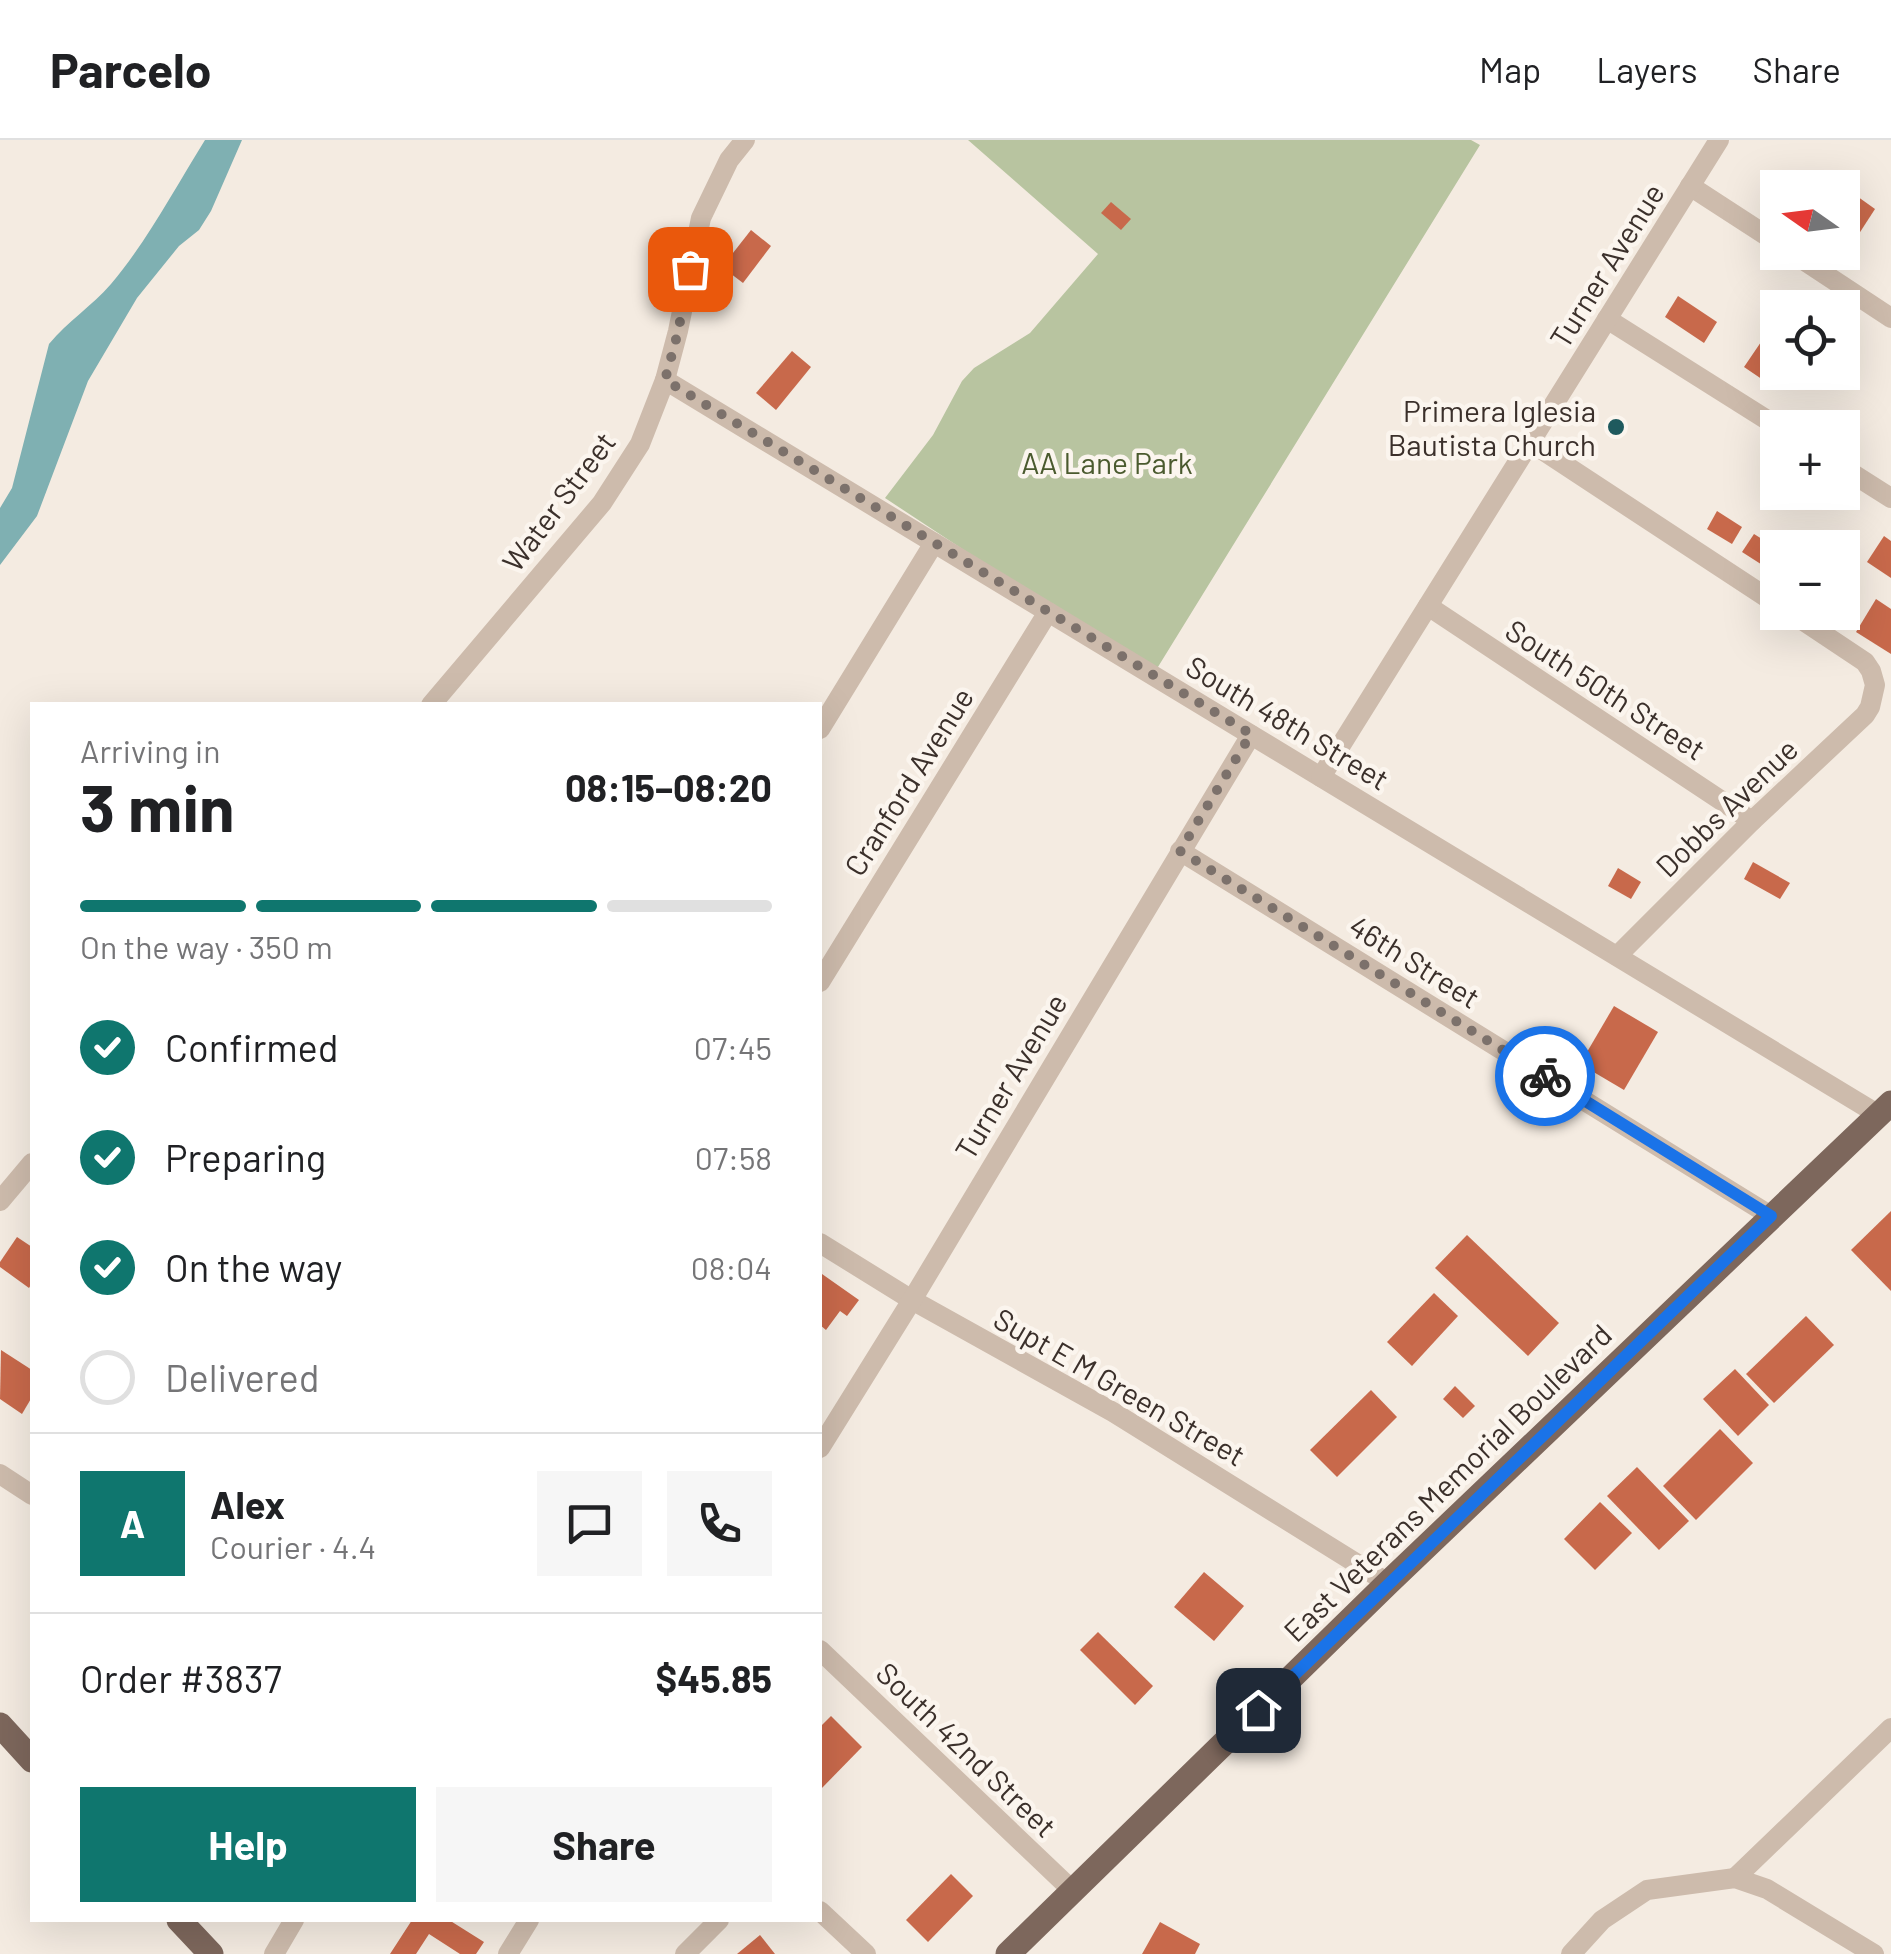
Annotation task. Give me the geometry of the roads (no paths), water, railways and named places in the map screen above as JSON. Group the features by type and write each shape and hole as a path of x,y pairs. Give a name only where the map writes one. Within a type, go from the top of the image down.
{"main road":[{"name":"East Veterans Memorial Boulevard","path":"1008,1954 1388,1583 1885,1109"},
{"path":"0,1725 30,1758"},
{"path":"181,1922 210,1954"}],"street":[{"name":"Water Street","path":"433,702 602,503 640,444 665,380 702,218 728,160 745,140"},
{"name":"Turner Avenue","path":"1321,777 1719,140"},
{"path":"1690,186 1760,232"},
{"path":"1818,270 1891,318"},
{"path":"1608,318 1760,415"},
{"name":"South 48th Street","path":"665,380 1617,956 1885,1109"},
{"path":"1530,442 1760,592"},
{"path":"1860,478 1891,498"},
{"path":"822,726 934,543"},
{"name":"South 50th Street","path":"1428,606 1752,821"},
{"name":"Cranford Avenue","path":"822,979 1048,612"},
{"name":"Dobbs Avenue","path":"1617,956 1870,708 1875,685 1872,671 1865,662 1817,630"},
{"name":"Turner Avenue","path":"822,1445 1251,734"},
{"name":"46th Street","path":"1180,851 1771,1216"},
{"path":"0,1201 30,1165"},
{"name":"Supt E M Green Street","path":"822,1245 1113,1412 1388,1583"},
{"path":"0,1474 30,1493"},
{"name":"South 42nd Street","path":"822,1652 1073,1892"},
{"path":"1735,1878 1891,1728"},
{"path":"1571,1954 1602,1920 1647,1890 1735,1878 1768,1889 1874,1954"},
{"path":"822,1914 866,1954"},
{"path":"274,1954 293,1922"},
{"path":"508,1954 528,1922"},
{"path":"685,1954 717,1922"}],"water":[{"path":"205,140 242,140 199,230 179,246 137,298 88,381 37,516 0,565 0,508 12,488 49,344 104,292 124,267"}],"place":[{"name":"Primera Iglesia Bautista Church","path":"1616,427"}],"park label":[{"name":"AA Lane Park","path":"1107,462"}]}
